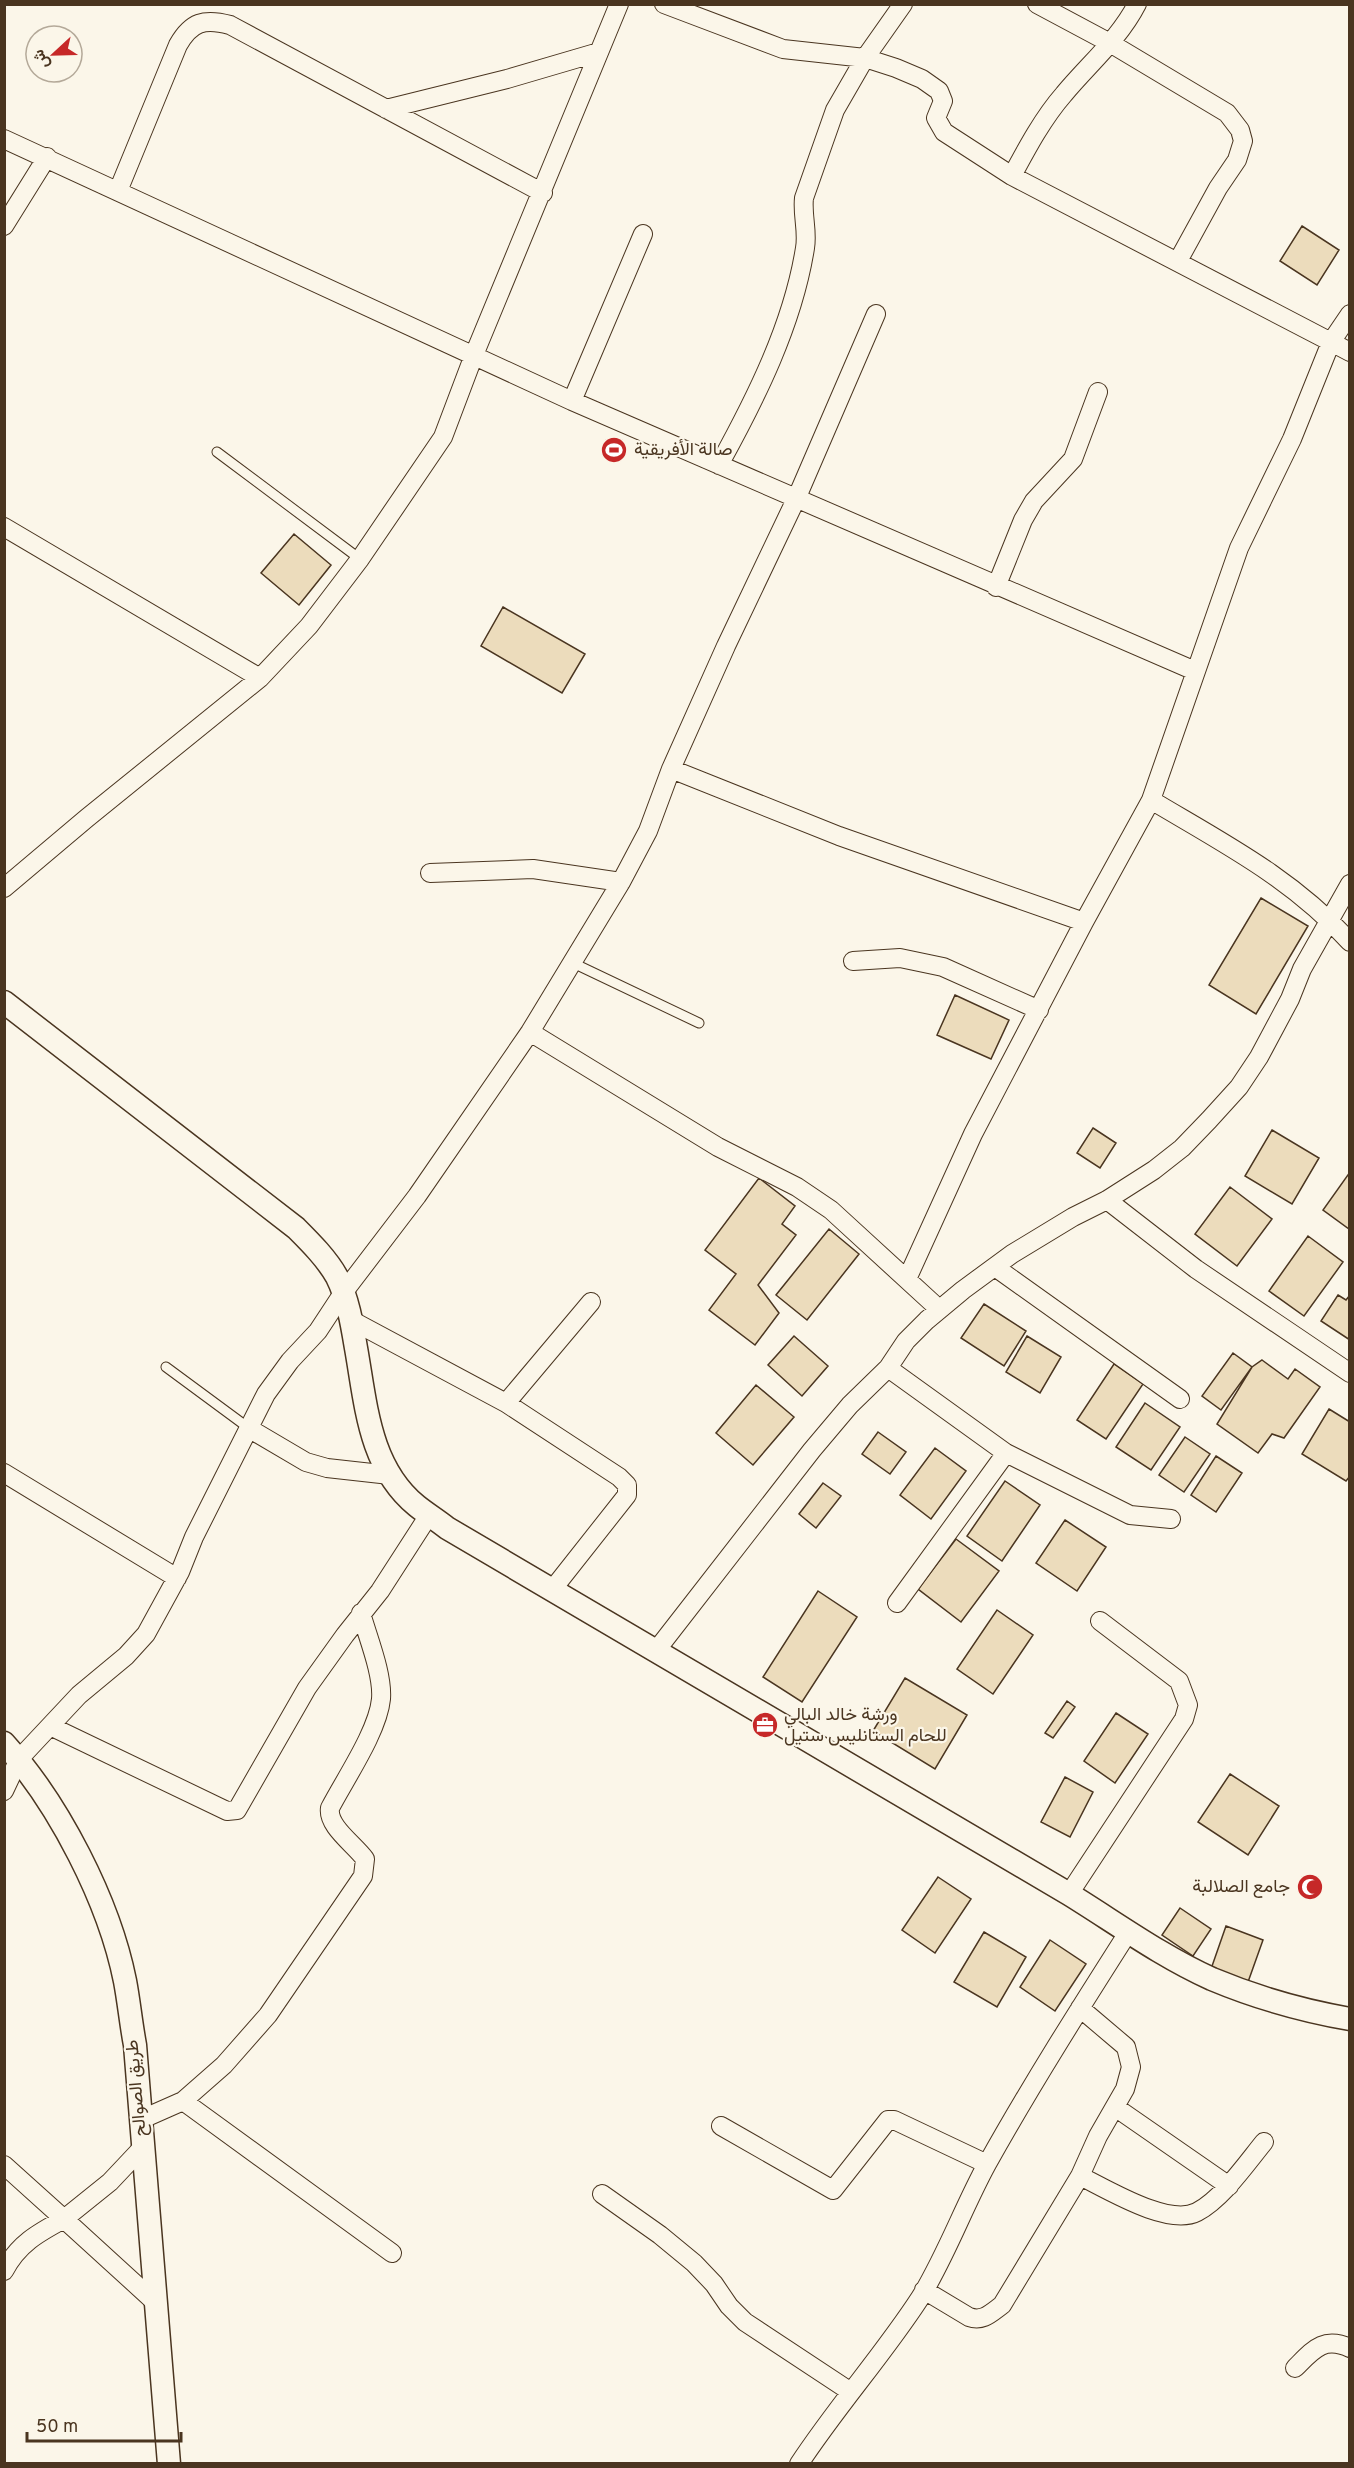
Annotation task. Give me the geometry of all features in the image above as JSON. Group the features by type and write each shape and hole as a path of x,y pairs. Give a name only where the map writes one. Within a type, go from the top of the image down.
{"street":[{"path":"4,888 260,678 309,626 360,559 443,437 474,355 543,193 619,4"},
{"path":"664,4 783,49 865,58 922,79 939,91 943,101 936,118 944,132 1012,176 1350,352"},
{"path":"719,465 748,412 786,320 806,245 802,211 804,198 834,110 865,58 903,4"},
{"path":"1037,4 1110,43 1227,113 1240,130 1243,141 1238,160 1218,188 1178,261"},
{"path":"1012,176 1029,144 1063,95 1127,23 1137,4"},
{"path":"118,191 178,45 185,32 206,21 230,25 543,193"},
{"path":"386,109 507,79 599,52"},
{"path":"4,139 572,401 797,497 996,587 1195,671"},
{"path":"4,226 46,157"},
{"path":"572,401 643,234"},
{"path":"4,1791 12,1751 50,1725 101,1675 126,1656 146,1634 177,1578 194,1537 266,1394 290,1361 318,1331 417,1196 530,1032 621,882 648,831 671,769 797,497 876,314"},
{"path":"907,1279 973,1134 1083,922 1151,800 1239,548 1292,439 1331,342 1350,314"},
{"path":"996,587 1023,520 1034,501 1073,459 1098,393"},
{"path":"4,527 260,678"},
{"path":"671,769 839,836 1083,922"},
{"path":"1151,800 1254,861 1298,891 1350,942"},
{"path":"430,873 533,869 621,882"},
{"path":"655,1652 812,1450 850,1405 888,1368 906,1341 939,1309 1012,1254 1073,1217 1107,1200 1182,1148 1239,1087 1263,1049 1329,919 1350,884"},
{"path":"853,961 900,958 943,968 1039,1010"},
{"path":"4,1002 296,1228 328,1263 344,1293 351,1320 366,1414 377,1449 390,1475 416,1505 429,1515 655,1652 1212,1978 1264,1998 1350,2019"},
{"path":"530,1032 718,1147 797,1187 831,1210 939,1309"},
{"path":"1107,1200 1196,1269 1350,1373"},
{"path":"995,1267 1180,1399"},
{"path":"506,1403 591,1302"},
{"path":"351,1320 506,1403 619,1477 627,1485 627,1495 552,1590"},
{"path":"888,1368 1006,1453 1130,1515 1171,1519"},
{"path":"250,1429 306,1462 327,1468 390,1475"},
{"path":"897,1603 1006,1453"},
{"path":"4,1473 177,1578"},
{"path":"50,1725 233,1812 242,1802 307,1688 361,1613 380,1591 429,1515"},
{"path":"140,2120 183,2101 224,2065 268,2015 363,1876 365,1859 355,1845 332,1824 328,1816 372,1728 381,1699 378,1676 361,1613"},
{"path":"1069,1894 1184,1719 1188,1705 1179,1681 1100,1621"},
{"name":"طريق الصوالح","path":"12,1751 69,1838 101,1900 125,1981 133,2034 169,2463"},
{"path":"800,2463 924,2290 987,2164 1129,1931"},
{"path":"924,2290 969,2317 977,2320 986,2318 1002,2305 1080,2176 1098,2136 1125,2089 1131,2067 1126,2047 1080,2008"},
{"path":"183,2101 392,2253"},
{"path":"1115,2107 1228,2186"},
{"path":"720,2126 832,2190 888,2120 894,2120 987,2164"},
{"path":"1080,2176 1158,2213 1178,2215 1196,2213 1228,2186 1264,2142"},
{"path":"4,2271 13,2254 30,2239 64,2218 110,2182 142,2148"},
{"path":"4,2165 155,2302"},
{"path":"602,2194 660,2235 694,2263 745,2322 851,2392"},
{"path":"1295,2368 1312,2350 1325,2343 1338,2343 1350,2348"}],"lane":[{"path":"217,452 360,559"},
{"path":"573,963 699,1023"},
{"path":"166,1367 250,1429"}],"building":[{"path":"1302,226 1339,250 1317,285 1280,261"},
{"path":"294,534 331,565 299,605 261,573"},
{"path":"503,607 585,654 562,693 481,646"},
{"path":"1261,898 1308,926 1256,1014 1209,985"},
{"path":"955,995 1009,1020 991,1059 937,1035"},
{"path":"1093,1128 1116,1143 1100,1168 1077,1153"},
{"path":"1272,1130 1319,1158 1292,1204 1245,1176"},
{"path":"1350,1172 1350,1228 1349,1229 1323,1210"},
{"path":"759,1178 795,1206 782,1224 796,1235 758,1285 779,1313 755,1345 709,1310 736,1274 705,1250"},
{"path":"1230,1187 1272,1219 1237,1266 1195,1234"},
{"path":"829,1229 859,1254 807,1320 776,1295"},
{"path":"1308,1236 1343,1262 1304,1316 1269,1291"},
{"path":"1338,1295 1346,1300 1350,1295 1350,1340 1321,1321"},
{"path":"984,1304 1026,1331 1004,1366 961,1338"},
{"path":"794,1336 828,1366 802,1396 768,1365"},
{"path":"1027,1336 1061,1357 1040,1393 1006,1372"},
{"path":"1233,1353 1252,1367 1221,1410 1202,1396"},
{"path":"1262,1360 1288,1379 1295,1369 1320,1387 1284,1438 1272,1434 1258,1453 1217,1424 1252,1367"},
{"path":"1114,1364 1143,1384 1106,1439 1077,1420"},
{"path":"756,1385 794,1417 753,1465 716,1433"},
{"path":"1145,1403 1180,1427 1151,1470 1116,1447"},
{"path":"1329,1409 1350,1422 1350,1476 1346,1481 1302,1454"},
{"path":"878,1432 906,1452 890,1474 862,1454"},
{"path":"1185,1437 1210,1454 1184,1492 1159,1475"},
{"path":"935,1448 966,1471 931,1519 900,1495"},
{"path":"1216,1456 1242,1473 1216,1512 1191,1495"},
{"path":"1005,1481 1040,1505 1002,1561 967,1536"},
{"path":"823,1483 841,1496 816,1528 799,1514"},
{"path":"1065,1520 1106,1547 1077,1591 1036,1563"},
{"path":"956,1539 999,1571 961,1622 918,1589"},
{"path":"818,1591 857,1617 802,1702 763,1677"},
{"path":"997,1610 1033,1635 993,1694 957,1669"},
{"path":"905,1678 967,1715 935,1769 873,1731"},
{"path":"1067,1701 1075,1707 1053,1738 1045,1733"},
{"path":"1116,1713 1148,1734 1115,1783 1084,1761"},
{"path":"1230,1774 1279,1806 1248,1855 1198,1822"},
{"path":"1065,1777 1093,1792 1070,1837 1041,1822"},
{"path":"938,1877 971,1899 935,1953 902,1930"},
{"path":"1180,1908 1211,1929 1193,1956 1162,1935"},
{"path":"1226,1926 1263,1940 1248,1982 1211,1969"},
{"path":"984,1932 1026,1957 997,2007 954,1982"},
{"path":"1050,1940 1086,1964 1055,2011 1020,1987"}],"place":[{"name":"صالة الأفريقية","path":"614,450"},
{"name":"ورشة خالد البالي للحام الستانليس ستيل","path":"765,1725"},
{"name":"جامع الصلالبة","path":"1310,1887"}]}
